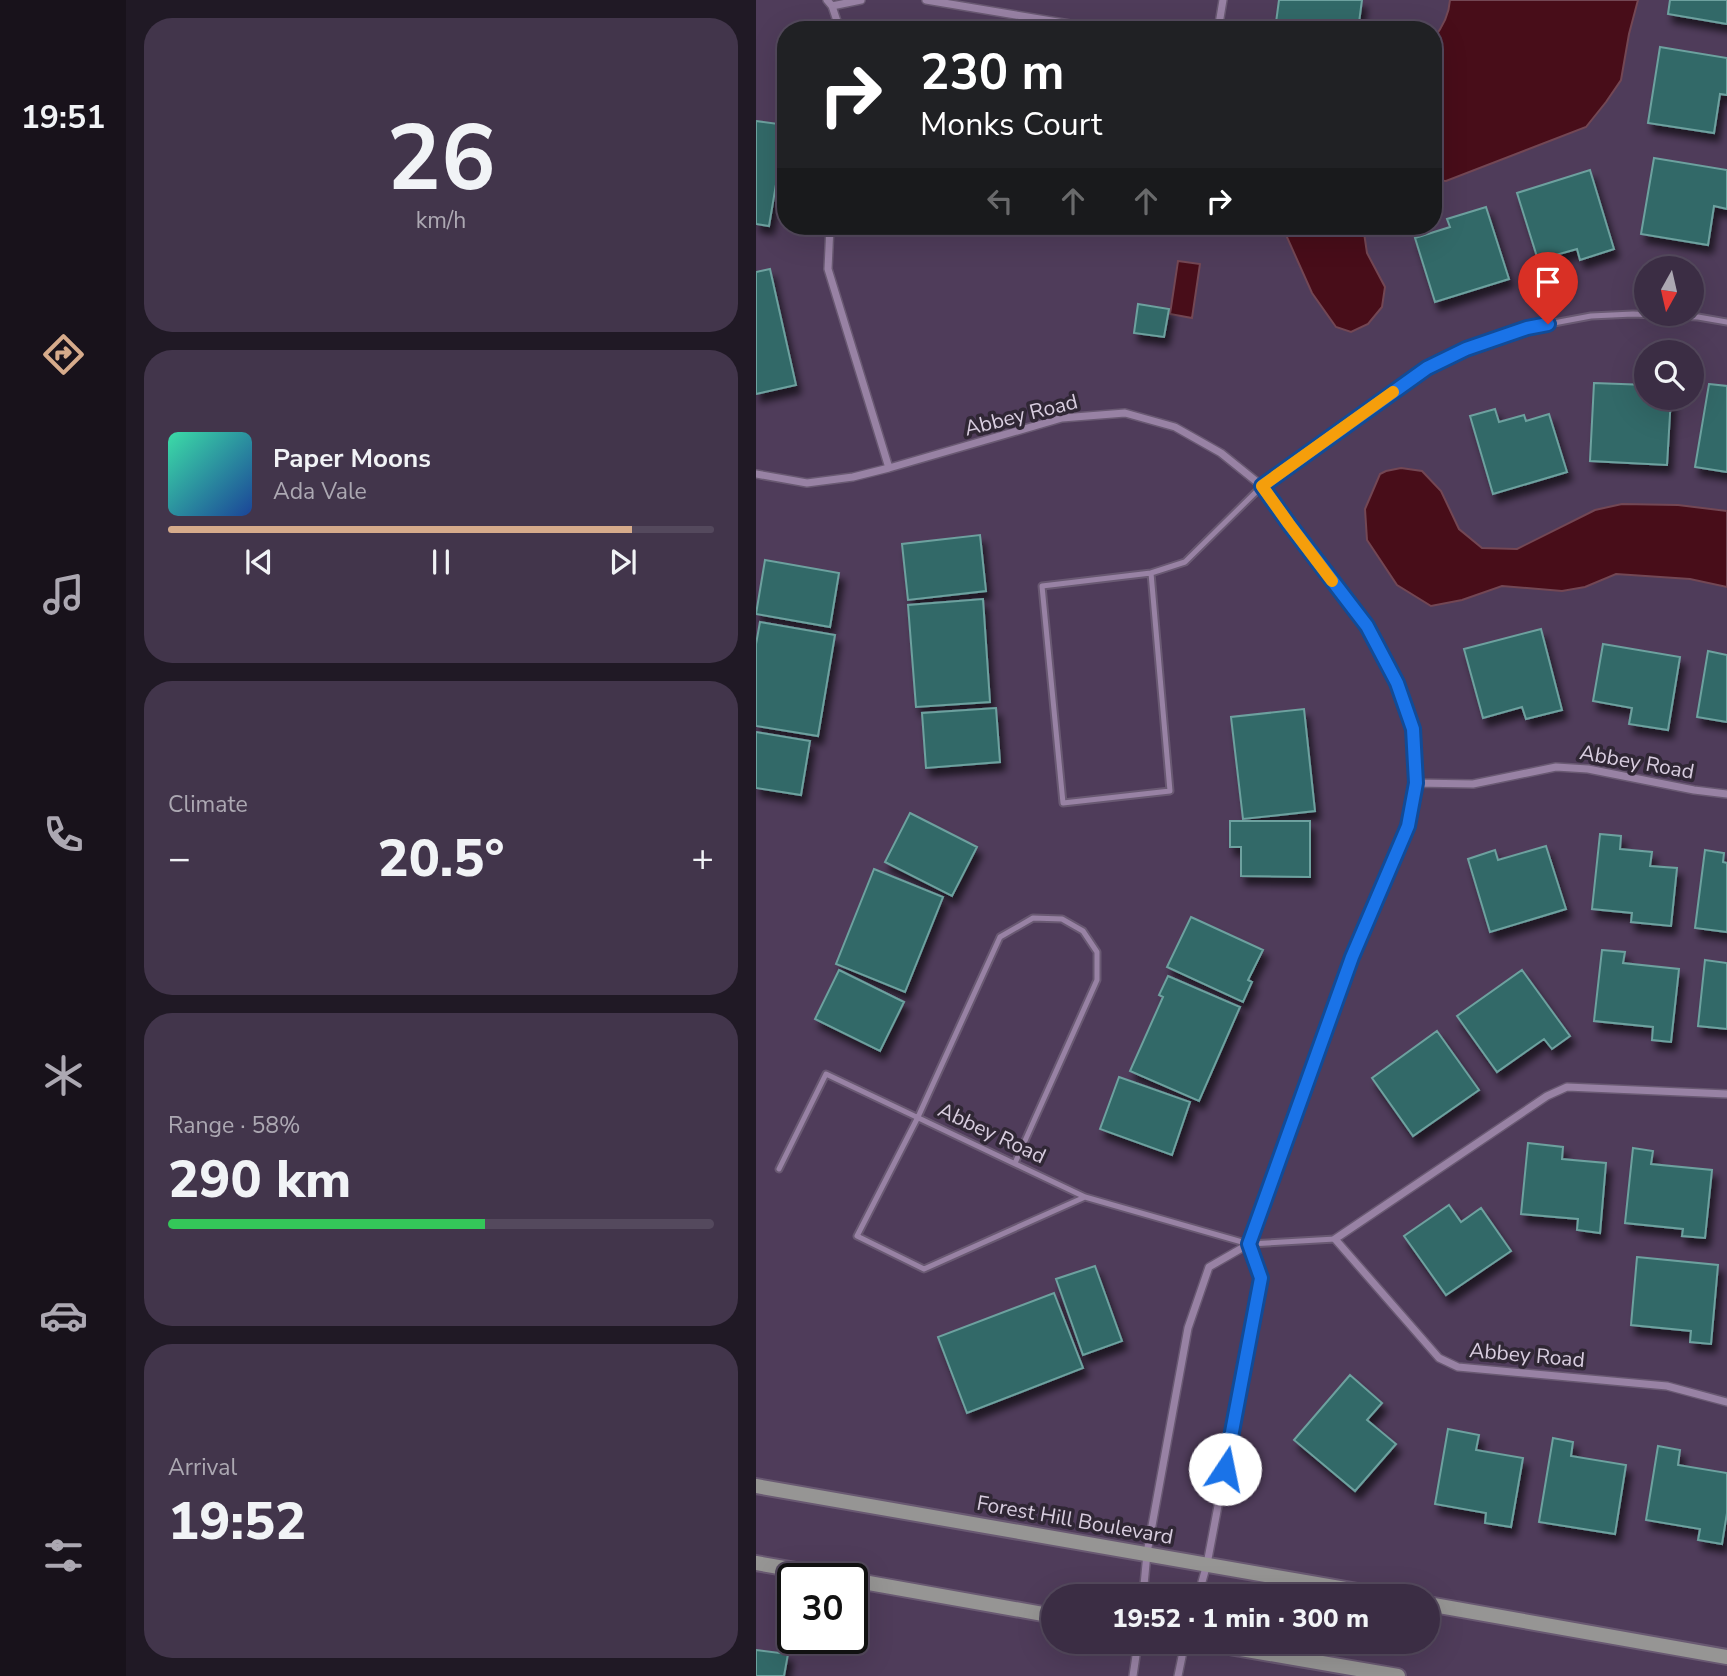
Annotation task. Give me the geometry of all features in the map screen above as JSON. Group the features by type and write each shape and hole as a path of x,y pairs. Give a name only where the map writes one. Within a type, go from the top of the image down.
{"main road":[{"name":"Forest Hill Boulevard","path":"756,1486 1319,1584"},
{"path":"756,1563 777,1567"},
{"path":"868,1583 1041,1614"},
{"path":"1440,1606 1727,1657"},
{"path":"1269,1654 1398,1676"}],"street":[{"path":"836,21 829,3 861,0"},
{"path":"926,0 1052,21"},
{"path":"1220,21 1223,0"},
{"path":"830,235 828,269 890,468"},
{"name":"Abbey Road","path":"756,474 807,483 853,477 1062,418 1125,413 1175,427 1221,453 1262,486 1367,626 1397,683 1413,729 1416,783 1408,826 1352,957 1249,1244 1209,1267 1188,1328 1147,1553 1144,1584"},
{"name":"Abbey Road","path":"1416,783 1473,784 1556,767 1588,769 1727,794"},
{"path":"1335,1239 1547,1096 1567,1087 1727,1094"},
{"name":"Abbey Road","path":"1335,1239 1439,1358 1458,1367 1667,1386 1727,1402"},
{"path":"1201,1584 1261,1278 1249,1244"},
{"path":"1133,1676 1136,1654"},
{"path":"1178,1676 1183,1654"}],"lane":[{"path":"1151,573 1170,792 1063,803 1042,586 1151,573 1185,562 1262,486 1427,368 1466,349 1527,328 1591,316 1633,314 1698,317 1727,322"},
{"path":"1015,1163 1097,980 1097,952 1083,931 1062,919 1033,918 1000,937 918,1117 857,1236 925,1269 1085,1197"},
{"name":"Abbey Road","path":"779,1169 826,1074 1085,1197 1249,1244 1335,1239"}],"shaded area":[{"path":"1450,0 1638,0 1621,80 1586,127 1446,181 1442,181 1442,26"},
{"path":"1286,235 1364,235 1367,253 1385,287 1382,307 1368,324 1351,332 1336,327 1312,293"},
{"path":"1178,261 1200,264 1192,318 1170,314"},
{"path":"1401,468 1422,471 1441,491 1459,529 1482,548 1517,549 1595,510 1622,504 1678,505 1727,511 1727,587 1690,579 1616,574 1585,587 1562,591 1502,586 1462,600 1431,606 1397,585 1367,540 1365,509 1380,474"}],"building":[{"path":"1279,0 1362,0 1359,21 1276,21"},
{"path":"1670,0 1727,0 1727,24 1668,14"},
{"path":"1660,47 1727,58 1727,95 1720,94 1714,133 1648,123"},
{"path":"756,121 777,124 777,178 769,226 756,224"},
{"path":"1654,158 1727,170 1727,209 1714,206 1708,245 1641,234"},
{"path":"1590,170 1614,249 1580,260 1577,249 1538,260 1517,193"},
{"path":"1486,207 1509,279 1435,302 1415,238 1442,235 1442,230 1450,227 1447,219"},
{"path":"770,269 796,385 756,394 756,272"},
{"path":"1138,304 1169,309 1164,337 1134,333"},
{"path":"1594,383 1634,385 1634,410 1670,410 1667,465 1590,461"},
{"path":"1709,384 1727,386 1727,472 1695,467"},
{"path":"1495,409 1499,422 1524,415 1526,421 1549,414 1567,472 1493,494 1470,416"},
{"path":"980,535 986,591 908,600 902,544"},
{"path":"765,560 839,573 830,627 756,614"},
{"path":"983,599 990,702 916,707 908,605"},
{"path":"760,622 835,635 818,736 756,726 756,644"},
{"path":"1541,629 1562,710 1526,719 1522,707 1483,718 1464,649"},
{"path":"1603,644 1680,657 1668,730 1629,724 1632,708 1593,701"},
{"path":"1708,651 1727,655 1727,722 1697,717"},
{"path":"996,708 1000,762 926,768 922,713"},
{"path":"1304,709 1315,811 1243,819 1231,717"},
{"path":"756,732 810,741 801,795 756,788"},
{"path":"910,813 977,847 952,896 885,862"},
{"path":"1230,821 1310,821 1310,877 1241,876 1241,847 1230,847"},
{"path":"1600,834 1621,836 1620,849 1652,852 1650,866 1677,868 1671,926 1631,922 1632,913 1592,909"},
{"path":"1546,846 1566,909 1490,932 1468,859 1495,850 1498,860"},
{"path":"1705,850 1724,853 1723,862 1727,863 1727,932 1695,928"},
{"path":"874,869 943,897 905,992 836,964"},
{"path":"1191,917 1263,950 1248,980 1252,982 1243,1002 1167,967"},
{"path":"1602,950 1625,952 1623,963 1679,969 1671,1042 1652,1040 1653,1027 1594,1021"},
{"path":"1705,960 1727,963 1727,1029 1698,1026"},
{"path":"839,970 904,1002 880,1051 815,1019"},
{"path":"1522,970 1570,1036 1552,1049 1544,1039 1497,1072 1457,1016"},
{"path":"1168,976 1240,1007 1199,1101 1130,1071 1163,997 1159,995"},
{"path":"1437,1031 1479,1090 1413,1136 1372,1078"},
{"path":"1119,1077 1190,1102 1172,1155 1100,1129"},
{"path":"1528,1143 1563,1147 1562,1159 1606,1163 1600,1233 1577,1230 1578,1219 1521,1214"},
{"path":"1633,1148 1653,1151 1651,1164 1712,1170 1705,1238 1682,1236 1683,1229 1625,1223"},
{"path":"1449,1205 1461,1222 1481,1208 1511,1251 1446,1295 1404,1236"},
{"path":"1637,1257 1718,1265 1711,1344 1690,1342 1691,1331 1631,1325"},
{"path":"1095,1266 1122,1341 1083,1355 1056,1279"},
{"path":"1054,1293 1083,1368 967,1413 938,1337"},
{"path":"1350,1375 1382,1403 1367,1420 1396,1444 1355,1491 1294,1440"},
{"path":"1448,1429 1479,1435 1476,1450 1523,1458 1511,1527 1485,1523 1486,1513 1435,1504"},
{"path":"1553,1438 1573,1442 1571,1456 1626,1465 1615,1534 1539,1522"},
{"path":"1658,1446 1680,1450 1678,1465 1727,1473 1727,1513 1722,1544 1698,1540 1700,1529 1646,1520"},
{"path":"756,1650 788,1654 784,1676 756,1676"}],"slow traffic":[{"path":"1332,581 1262,486 1393,392"}],"route":[{"path":"1225,1469 1261,1278 1249,1244 1352,957 1408,826 1416,783 1413,729 1397,683 1367,626 1262,486 1427,368 1466,349 1527,328 1548,324"}]}
